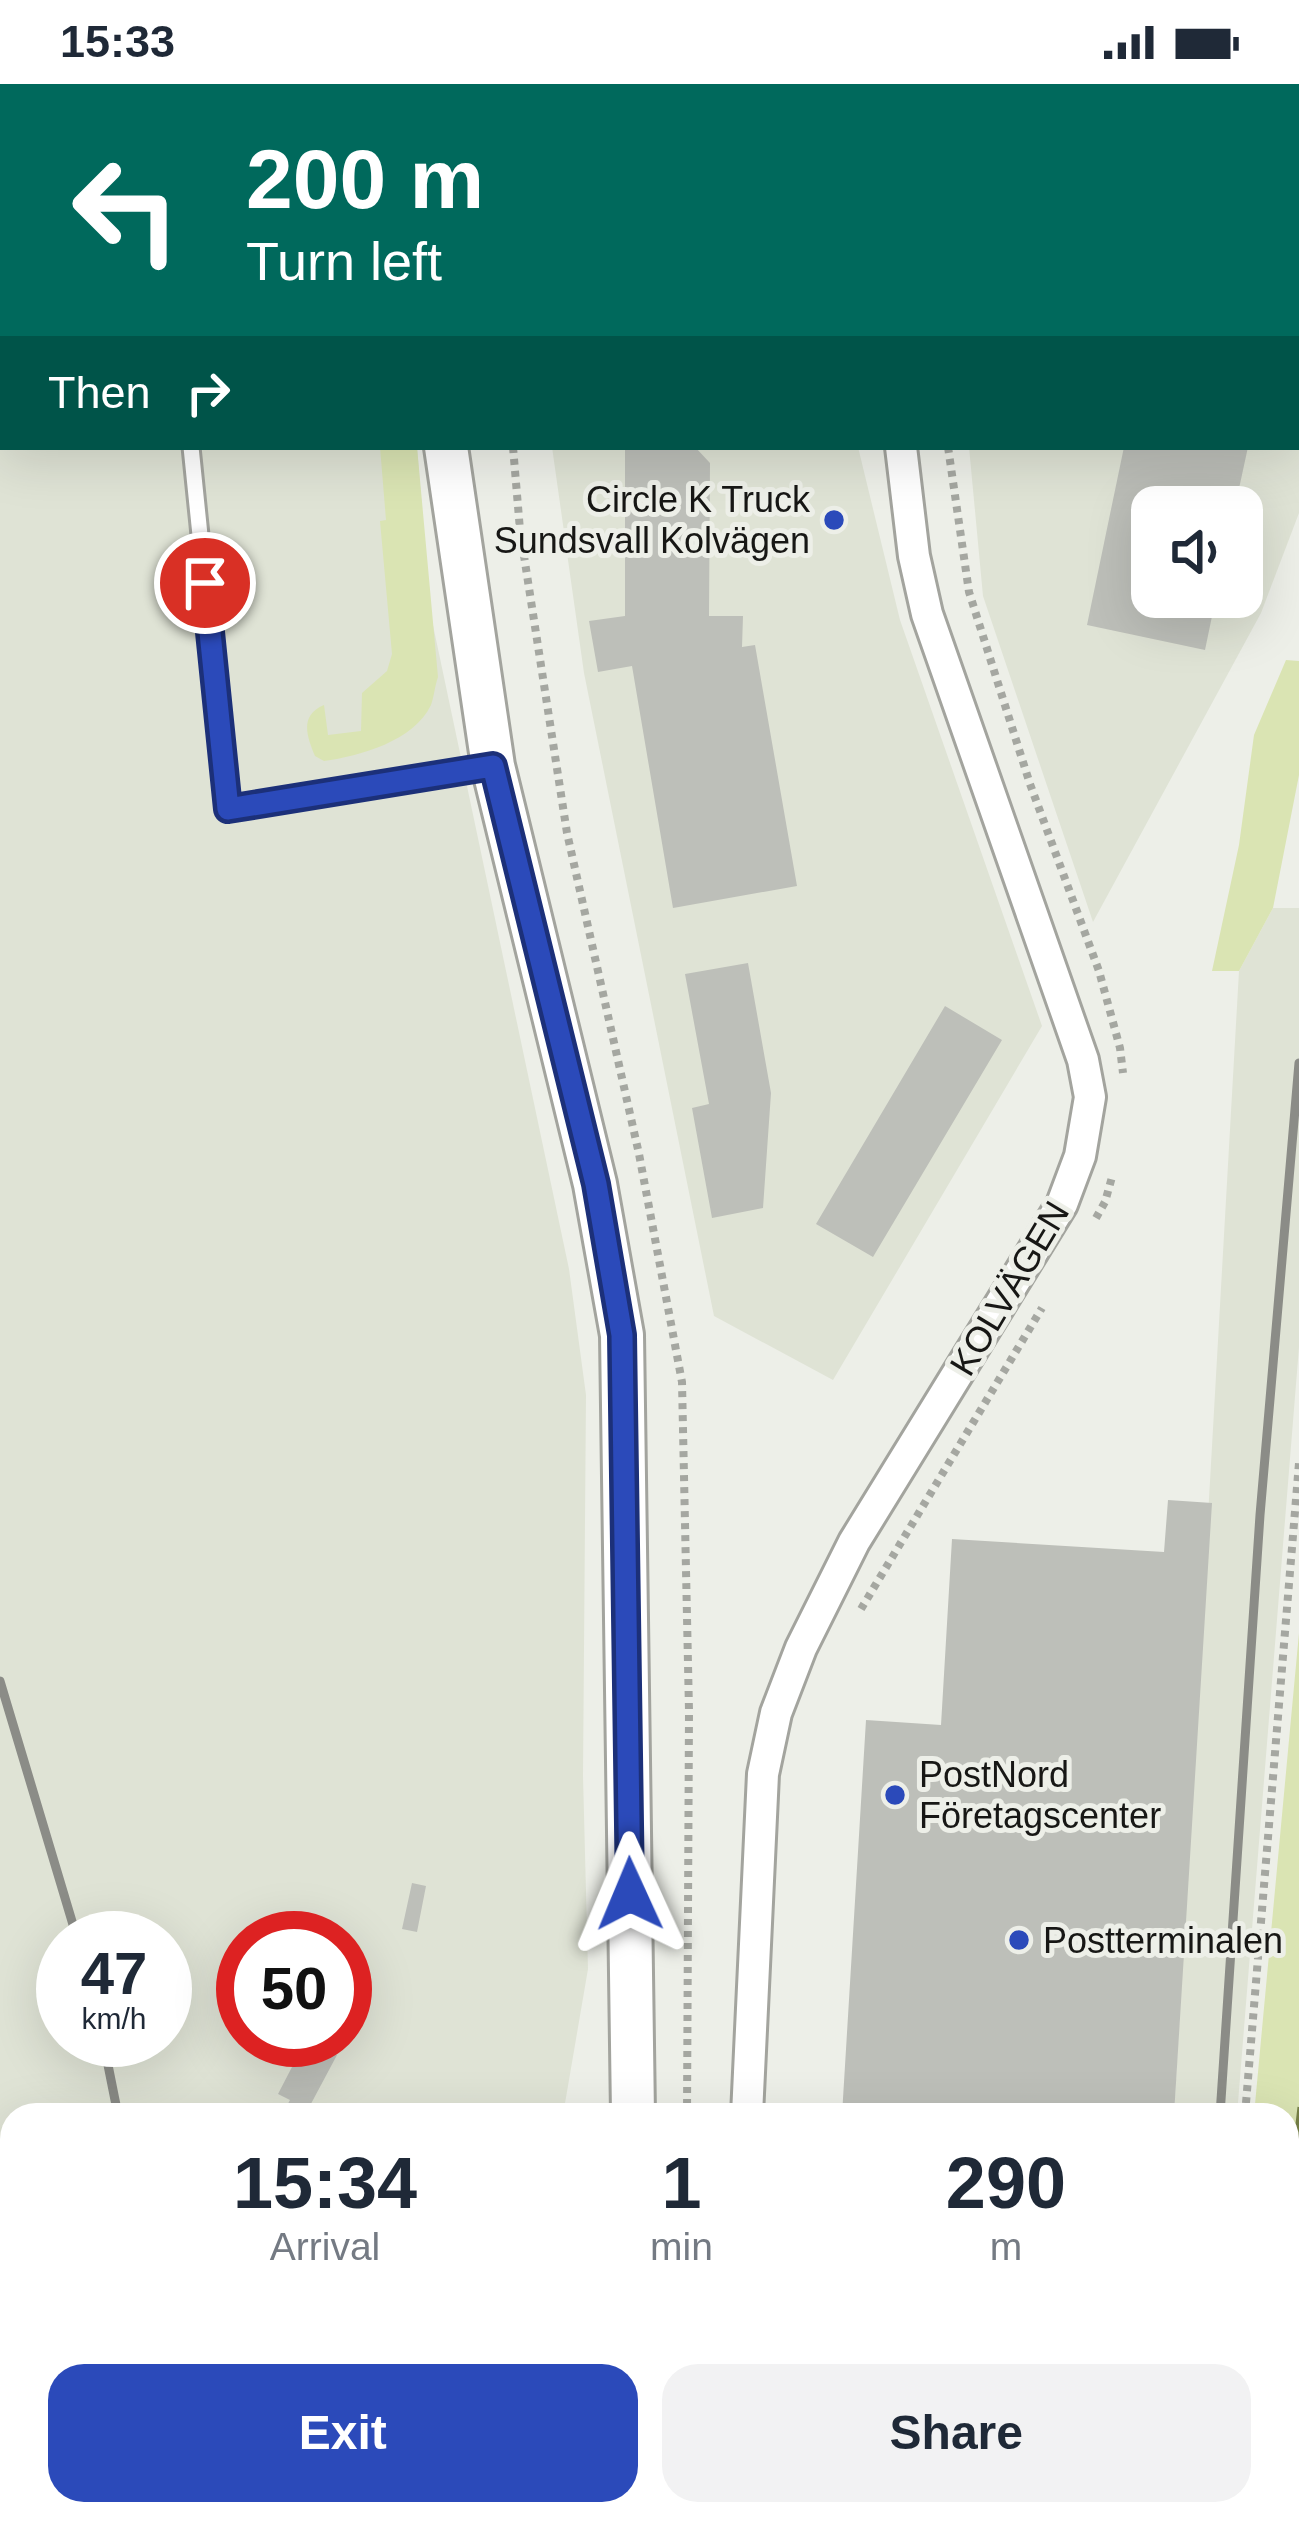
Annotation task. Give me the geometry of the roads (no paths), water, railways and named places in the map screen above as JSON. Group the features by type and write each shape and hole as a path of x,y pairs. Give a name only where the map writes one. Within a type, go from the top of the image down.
{"main road":[{"path":"446,450 493,766 596,1184 622,1335 633,2103"}],"street":[{"name":"KOLVÄGEN","path":"748,2103 764,1774 776,1713 801,1648 854,1542 1062,1204 1080,1156 1090,1096 1070,1017 927,614 914,556 902,450"}],"lane":[{"path":"191,450 228,809 493,766"}],"railway":[{"path":"1221,2103 1260,1515 1299,1063"},
{"path":"0,1681 69,1911"},
{"path":"108,2067 116,2103"}],"place":[{"name":"Circle K Truck Sundsvall Kolvägen","path":"834,520"},
{"name":"PostNord Företagscenter","path":"895,1795"},
{"name":"Postterminalen","path":"1019,1940"}]}
